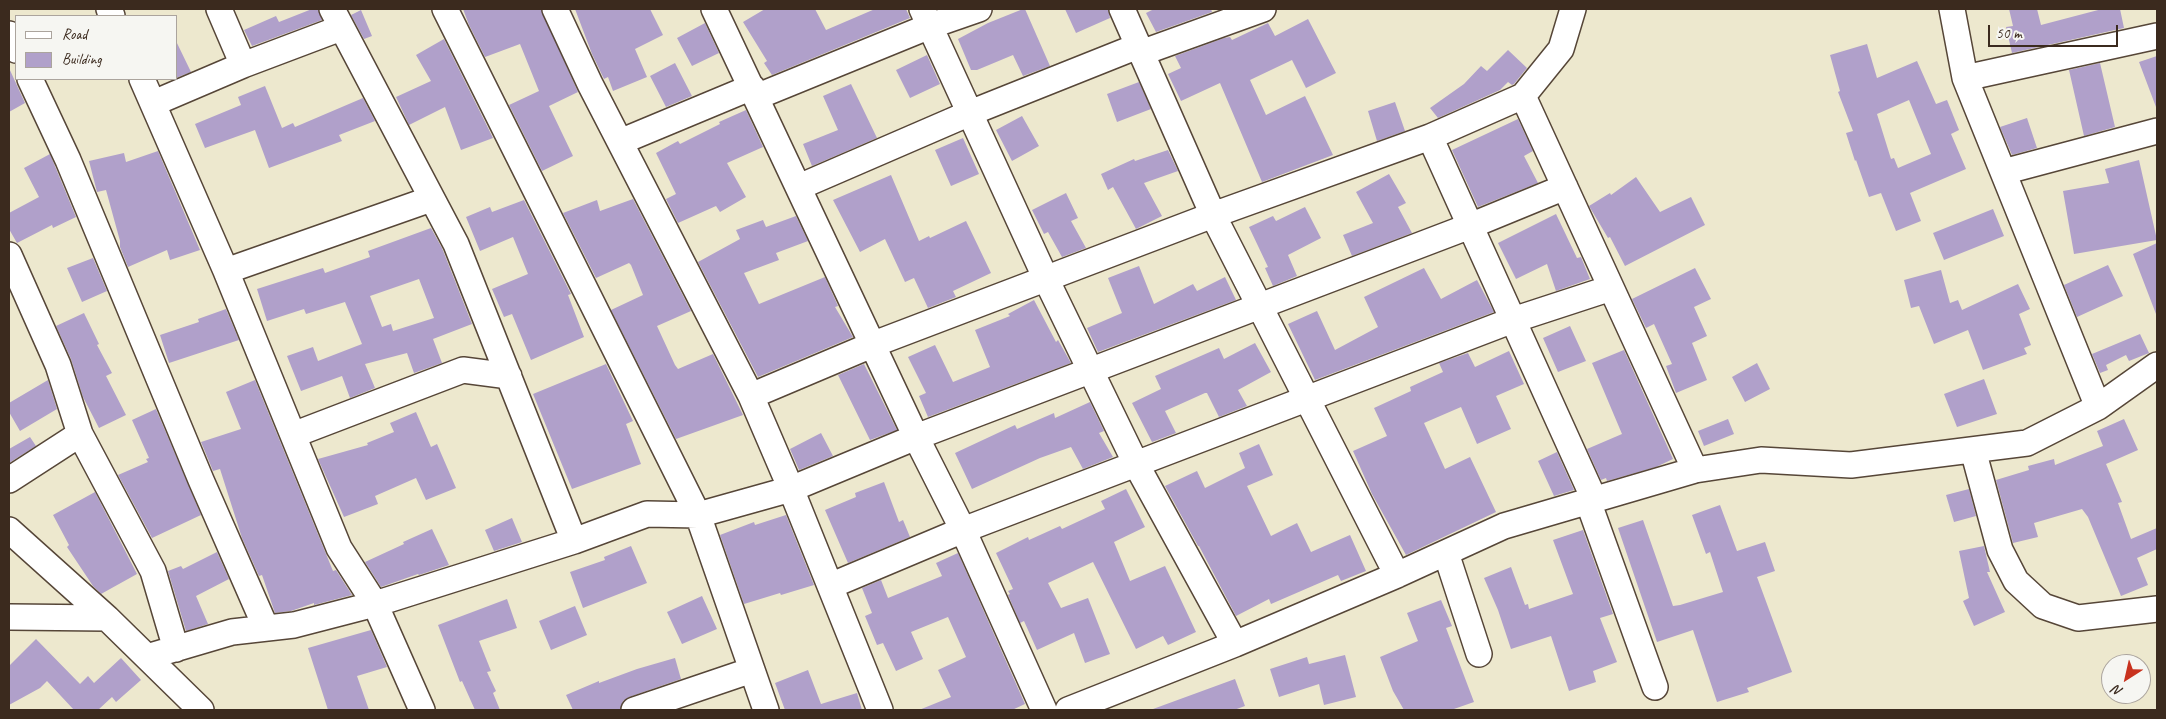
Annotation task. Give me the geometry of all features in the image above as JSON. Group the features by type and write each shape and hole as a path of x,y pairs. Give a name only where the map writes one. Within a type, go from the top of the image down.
{"street":[{"path":"220,9 243,65"},
{"path":"445,9 698,515 766,710"},
{"path":"555,9 590,84 751,396 791,489 880,710"},
{"path":"714,9 916,436 963,530 1044,710"},
{"path":"620,142 754,92 926,18 979,9"},
{"path":"1122,9 1213,216 1397,575"},
{"path":"799,187 970,113 1140,50 1263,9"},
{"path":"751,396 874,344 1046,278 1430,137 1523,96 1561,49 1573,9"},
{"path":"1952,9 1965,78 2098,407"},
{"path":"154,103 243,65 337,18 456,244 574,541"},
{"path":"926,18 1046,278 1136,464 1235,644"},
{"path":"9,34 15,48"},
{"path":"1965,78 2157,36"},
{"path":"30,80 68,160 201,480 266,628"},
{"path":"142,80 226,271 339,548 376,604 422,710"},
{"path":"1523,96 1695,470"},
{"path":"2003,172 2157,130"},
{"path":"1430,137 1513,320 1591,500 1656,687"},
{"path":"147,657 232,632 294,625 376,604 574,541 648,514 698,515 791,489 916,436 1470,226 1565,187"},
{"path":"226,271 431,199"},
{"path":"9,255 58,365 80,434 153,571 176,649"},
{"path":"830,586 963,530 1513,320 1611,288"},
{"path":"1068,710 1235,644 1397,575 1504,526 1695,470 1761,460 1851,465 2028,443 2098,407 2157,365"},
{"path":"293,435 463,370 509,376"},
{"path":"9,480 80,434"},
{"path":"1973,450 2000,550 2016,581 2043,606 2078,618 2157,610"},
{"path":"9,530 107,618 201,710"},
{"path":"1446,553 1479,654"},
{"path":"9,617 107,618"},
{"path":"634,710 752,670"}],"building":[{"path":"312,9 318,9 322,20 252,46 244,30 276,16 279,22"},
{"path":"463,9 541,9 578,92 549,106 573,156 542,171 509,105 539,91 520,44 485,57"},
{"path":"575,9 650,9 663,35 635,49 647,77 613,91 608,77 604,79 592,54"},
{"path":"765,9 815,9 826,30 875,9 906,9 910,18 772,75 764,63 767,61 743,22"},
{"path":"1025,9 1050,66 1023,76 1013,55 977,70 971,70 958,39 988,23"},
{"path":"1065,9 1108,9 1110,18 1076,33"},
{"path":"1154,9 1211,9 1212,12 1156,32 1146,13"},
{"path":"2009,9 2037,9 2041,25 2102,9 2120,9 2124,28 2012,53 2006,27 2013,26"},
{"path":"361,10 372,36 364,39 351,15"},
{"path":"1308,19 1336,73 1306,88 1292,60 1250,80 1266,115 1305,96 1333,155 1262,182 1220,83 1181,101 1168,74 1181,68 1175,56 1224,38 1230,37 1232,40 1268,23 1275,36"},
{"path":"705,23 719,53 692,66 677,38"},
{"path":"444,39 493,138 461,150 445,107 409,125 396,97 431,81 416,55"},
{"path":"1867,44 1877,78 1917,61 1936,104 1947,100 1959,130 1951,134 1966,169 1910,193 1921,221 1896,231 1881,193 1869,197 1846,133 1853,131 1838,92 1840,91 1830,55","holes":["1909,100 1931,154 1898,168 1894,158 1891,159 1877,114"]},
{"path":"178,45 191,72 178,77"},
{"path":"1508,50 1527,68 1514,84 1512,85 1508,82 1500,90 1438,118 1430,108 1464,84 1481,66 1487,71"},
{"path":"927,55 940,84 910,98 896,70"},
{"path":"2157,56 2157,106 2156,107 2139,62"},
{"path":"675,63 692,96 666,107 650,76"},
{"path":"2100,63 2115,127 2084,136 2069,70"},
{"path":"9,68 25,103 9,112"},
{"path":"1139,82 1151,109 1117,122 1107,94"},
{"path":"851,84 877,138 812,166 803,144 838,130 823,96"},
{"path":"265,86 282,128 293,123 295,127 363,98 375,121 339,135 342,141 269,168 255,130 205,148 195,124 241,105 238,97"},
{"path":"1395,102 1405,131 1377,141 1368,111"},
{"path":"746,110 763,147 727,163 746,197 720,212 716,206 678,223 666,199 676,194 656,153 678,141 680,144 720,124 719,122"},
{"path":"1022,116 1039,146 1012,161 996,130"},
{"path":"2027,118 2037,148 2012,155 2000,127"},
{"path":"1518,119 1533,151 1524,156 1538,183 1478,207 1452,150"},
{"path":"963,138 979,174 951,186 935,150"},
{"path":"1168,150 1178,171 1144,183 1162,216 1136,229 1113,187 1108,190 1101,174 1134,159 1135,161"},
{"path":"158,151 200,250 170,260 167,250 128,267 120,247 106,190 97,192 89,161 124,153 126,162"},
{"path":"50,154 76,217 53,228 52,225 17,243 9,229 9,213 39,197 24,168"},
{"path":"2139,160 2157,240 2074,254 2063,191 2109,183 2105,169"},
{"path":"1389,174 1406,203 1398,207 1412,233 1352,256 1343,235 1373,223 1356,192"},
{"path":"891,175 919,241 929,236 930,238 966,221 991,273 953,291 956,297 928,308 914,278 905,282 885,239 860,252 833,200"},
{"path":"1636,177 1660,212 1691,197 1705,225 1625,266 1610,237 1608,238 1589,206 1610,193 1611,195"},
{"path":"1066,193 1078,218 1071,221 1086,248 1062,257 1048,232 1044,234 1032,210"},
{"path":"633,199 691,311 657,326 675,365 678,369 713,354 743,415 676,439 611,310 643,295 631,265 629,263 596,278 563,213 597,200 600,211"},
{"path":"524,200 571,294 568,295 584,337 531,360 512,314 504,317 492,289 528,274 513,237 480,251 466,217 490,207 492,212"},
{"path":"1305,207 1321,238 1288,255 1297,276 1273,286 1265,268 1268,267 1249,227 1273,216 1276,221"},
{"path":"1993,209 2004,236 1944,260 1933,233"},
{"path":"1556,214 1577,258 1581,257 1590,279 1556,291 1547,264 1516,279 1498,243"},
{"path":"796,216 808,241 776,253 779,260 744,273 759,304 825,277 838,306 835,307 853,337 758,377 698,262 740,239 736,230 763,220 766,227"},
{"path":"431,228 442,248 472,324 433,339 442,363 414,373 407,353 365,364 375,388 350,398 342,376 301,391 287,356 313,347 318,361 362,344 345,302 306,314 304,309 267,321 257,289 323,268 325,273 370,257 368,251","holes":["419,279 434,318 393,331 391,324 382,327 370,296"]},
{"path":"2157,243 2157,314 2156,314 2133,254"},
{"path":"93,258 107,291 82,302 67,268"},
{"path":"2108,265 2123,296 2077,317 2064,285"},
{"path":"1139,266 1154,304 1193,284 1197,291 1225,277 1236,300 1098,352 1087,328 1122,313 1108,278"},
{"path":"1424,268 1441,299 1477,280 1494,312 1315,380 1288,324 1317,311 1335,350 1378,327 1364,297"},
{"path":"1695,268 1711,299 1694,307 1707,336 1692,343 1707,380 1676,393 1666,366 1672,364 1654,324 1646,328 1632,299"},
{"path":"1941,270 1950,303 1958,300 1962,310 2018,284 2030,309 2019,314 2031,345 2024,348 2027,354 1983,370 1968,330 1934,344 1919,306 1911,308 1904,280"},
{"path":"1034,300 1056,342 1058,340 1071,363 928,417 919,396 926,393 908,357 935,345 953,382 990,367 975,330 1010,316 1008,314"},
{"path":"226,309 239,340 169,363 160,335 199,322 198,319"},
{"path":"84,313 99,344 97,345 112,373 106,376 126,415 99,428 83,397 71,359 56,326"},
{"path":"1570,326 1586,361 1558,372 1543,338"},
{"path":"2140,334 2149,353 2129,361 2126,355 2106,365 2108,370 2100,373 2092,354"},
{"path":"1255,343 1271,372 1238,390 1247,406 1219,417 1207,393 1205,393 1165,411 1176,433 1152,442 1132,403 1161,389 1155,376 1219,348 1224,359"},
{"path":"1624,350 1673,459 1656,467 1607,481 1606,478 1601,480 1587,449 1622,434 1592,363"},
{"path":"1509,351 1524,384 1496,396 1511,429 1477,444 1461,407 1424,423 1445,469 1470,457 1496,512 1406,555 1372,494 1353,451 1387,436 1374,408 1411,391 1410,387 1443,372 1439,363 1468,353 1475,367"},
{"path":"1757,363 1770,389 1745,402 1732,377"},
{"path":"606,364 633,421 626,424 641,464 572,489 533,394"},
{"path":"864,364 897,430 870,440 838,375"},
{"path":"1984,379 1997,414 1957,427 1944,394"},
{"path":"48,380 57,409 20,431 9,412 9,403"},
{"path":"255,380 333,571 336,570 352,595 314,605 314,603 291,611 275,613 262,575 259,576 242,538 220,469 213,471 201,442 241,429 226,392"},
{"path":"1090,402 1104,431 1099,433 1113,457 1083,469 1071,447 1040,458 972,489 955,453 1015,425 1017,429 1054,413 1055,418"},
{"path":"156,409 201,515 152,538 118,475 148,462 146,459 149,458 132,420"},
{"path":"416,412 431,447 437,444 456,488 426,500 416,478 375,496 378,504 344,517 318,459 368,445 367,443 394,432 390,423"},
{"path":"1728,419 1734,434 1704,446 1698,431"},
{"path":"2124,419 2138,450 2106,464 2122,502 2118,503 2131,539 2157,528 2157,549 2137,558 2148,585 2121,596 2088,517 2082,509 2034,523 2038,537 2013,543 1996,480 2029,470 2028,466 2054,459 2055,465 2103,446 2097,431"},
{"path":"821,433 833,456 799,470 790,449"},
{"path":"30,437 36,446 9,463 9,449"},
{"path":"1259,444 1273,475 1247,486 1271,536 1297,523 1311,552 1350,535 1366,571 1341,581 1338,575 1271,604 1269,599 1236,616 1165,486 1197,471 1205,488 1245,468 1239,453"},
{"path":"1557,452 1574,490 1554,496 1538,461"},
{"path":"884,482 899,522 903,520 910,537 848,563 825,510 856,497 855,493"},
{"path":"1126,489 1145,527 1114,542 1130,581 1165,566 1196,632 1168,645 1163,636 1136,649 1093,562 1048,583 1061,608 1088,598 1110,654 1085,663 1074,633 1037,650 1024,621 1020,623 1008,595 1010,594 1008,591 1013,589 996,553 1028,537 1029,540 1060,526 1062,529 1105,509 1101,501"},
{"path":"1969,489 1976,516 1954,522 1946,495"},
{"path":"95,492 137,574 101,594 93,586 67,547 69,545 53,515"},
{"path":"1720,505 1737,551 1765,542 1775,571 1757,577 1792,672 1747,688 1749,692 1717,702 1693,630 1657,642 1618,528 1643,520 1673,606 1680,605 1723,592 1710,552 1706,554 1692,515"},
{"path":"786,515 814,585 744,604 720,535 754,522 755,525"},
{"path":"512,518 522,542 494,551 485,530"},
{"path":"432,529 449,565 381,587 365,562"},
{"path":"1583,530 1613,614 1600,618 1617,662 1593,671 1596,682 1569,691 1551,636 1511,649 1498,610 1484,578 1511,567 1525,605 1528,604 1529,609 1573,594 1553,540"},
{"path":"631,546 647,583 583,608 570,572 605,560 604,557"},
{"path":"1984,546 1990,572 1987,572 2005,612 1974,626 1963,601 1969,598 1959,551"},
{"path":"217,552 229,579 196,596 208,624 186,631 168,571 181,566 183,569"},
{"path":"958,553 1025,704 1012,710 919,710 951,697 938,670 966,657 948,617 911,632 923,659 896,671 883,643 877,645 865,616 872,613 862,588 881,580 888,598 942,576 936,563"},
{"path":"702,596 717,629 682,644 667,612"},
{"path":"507,599 517,628 479,641 491,671 487,672 496,691 493,693 500,710 475,710 462,681 460,682 438,625"},
{"path":"1441,600 1452,626 1446,628 1474,702 1451,710 1404,710 1393,691 1380,657 1418,641 1407,613"},
{"path":"575,606 587,635 551,650 539,621"},
{"path":"371,630 387,667 357,676 369,710 328,710 308,648"},
{"path":"36,639 80,684 88,676 94,683 121,658 141,680 116,702 112,697 98,710 74,710 47,681 40,688 9,705 9,666"},
{"path":"1345,655 1356,697 1324,705 1319,684 1279,697 1270,669 1307,657 1309,664"},
{"path":"675,658 681,679 629,697 623,701 620,710 573,710 566,695 599,681 599,683"},
{"path":"808,670 821,704 857,693 862,710 785,710 775,683"},
{"path":"1235,679 1245,706 1234,710 1153,710 1153,709"}]}
